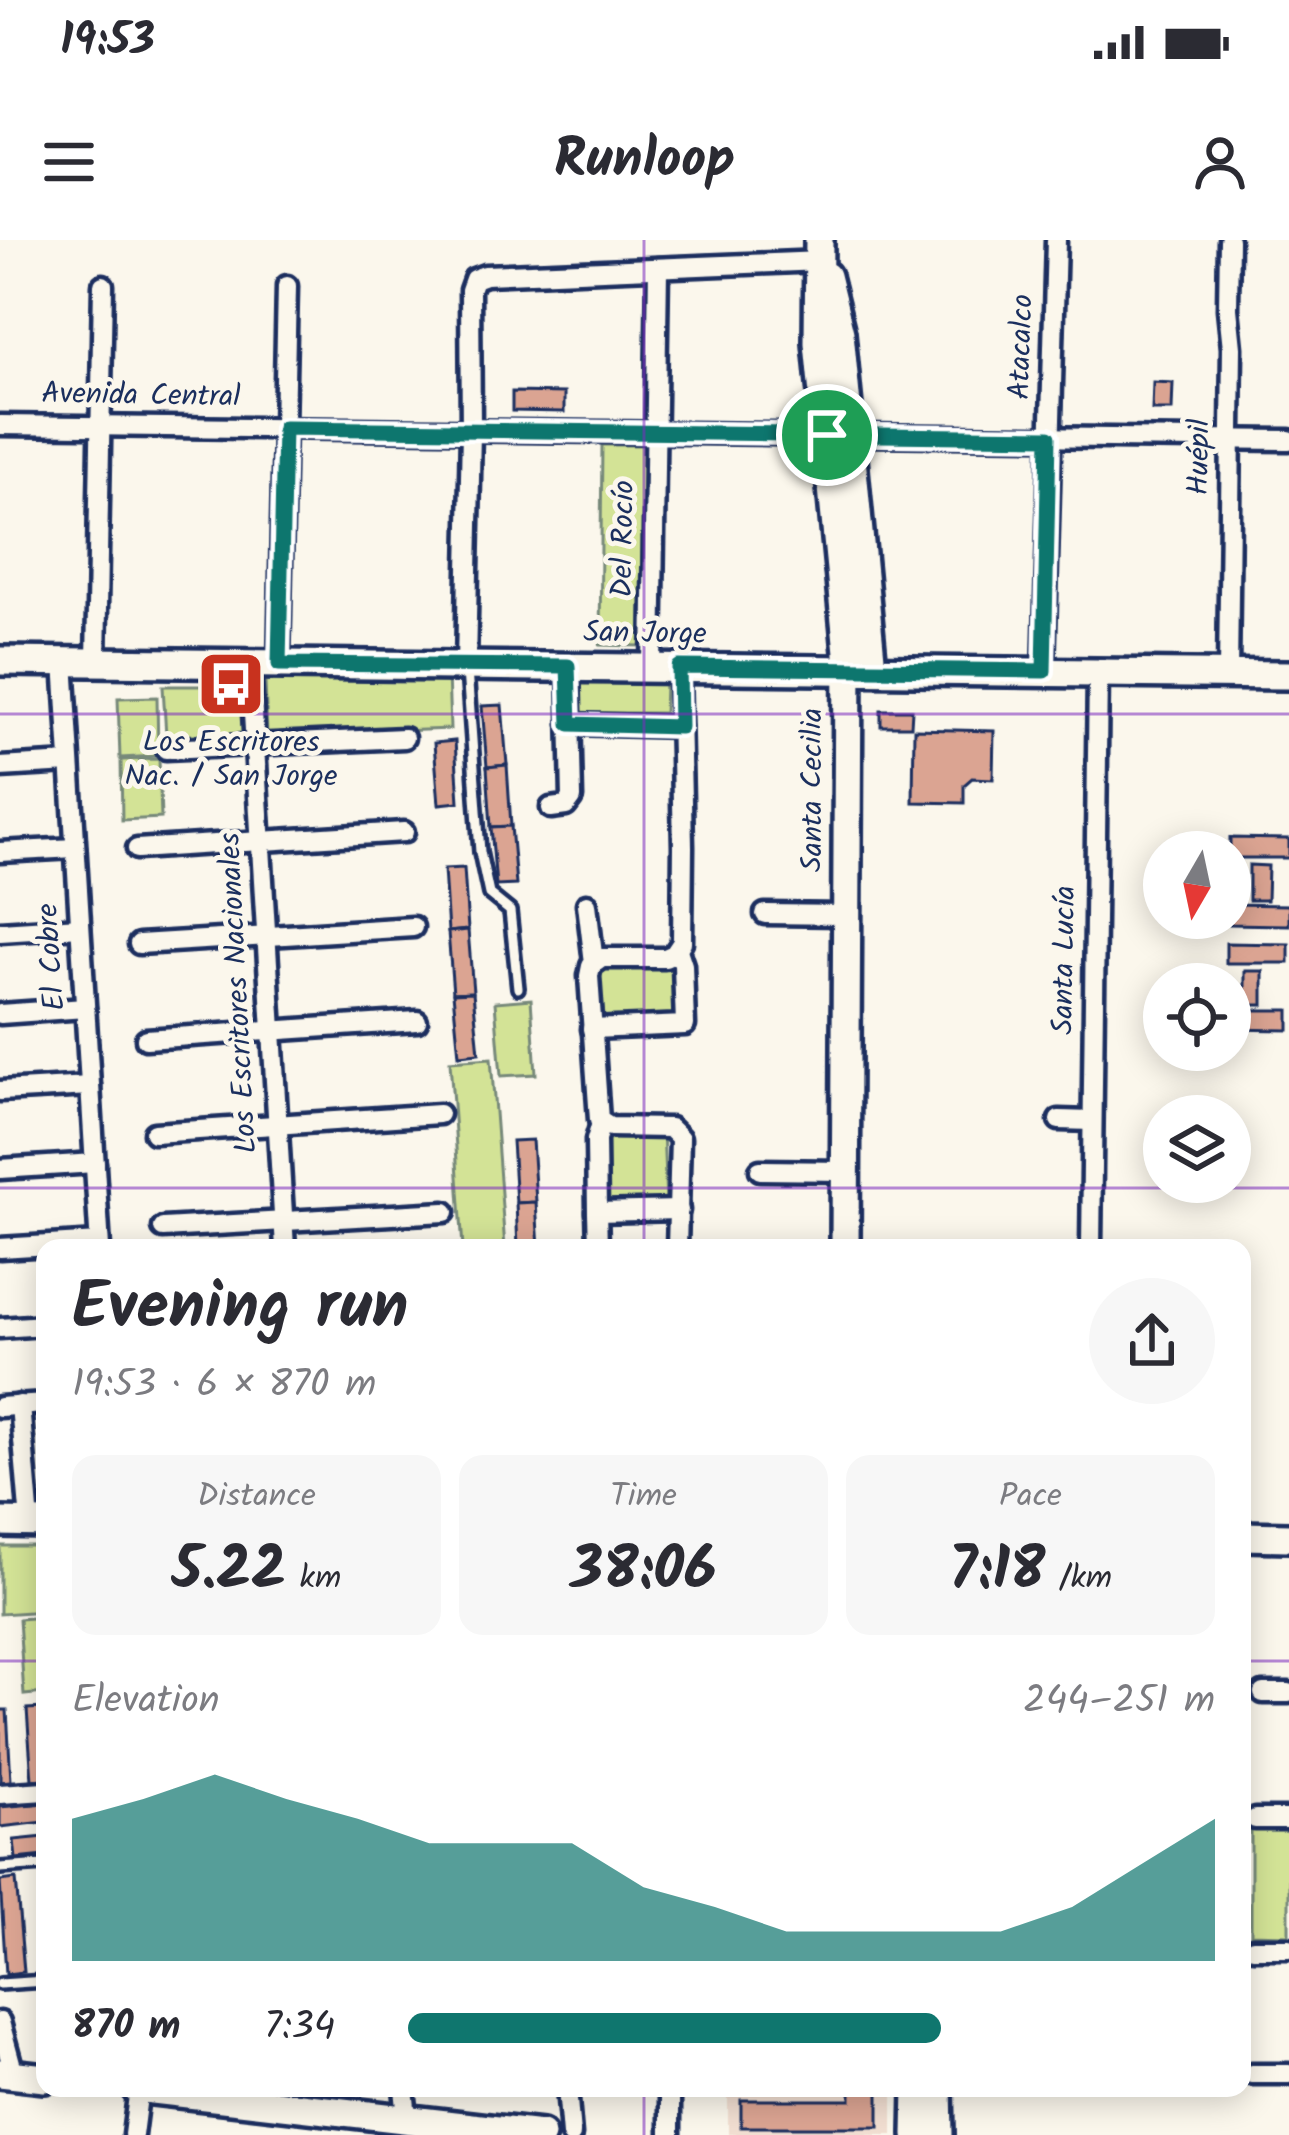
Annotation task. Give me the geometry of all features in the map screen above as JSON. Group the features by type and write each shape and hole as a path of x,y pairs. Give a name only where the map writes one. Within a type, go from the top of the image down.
{"main road":[{"name":"Santa Cecilia","path":"820,250 816,313 839,435 848,652 860,669 846,915 845,1239"},
{"name":"San Jorge","path":"0,661 1289,675"},
{"path":"0,1522 36,1523"},
{"path":"1251,1536 1289,1537"},
{"path":"269,2097 421,2124 541,2135"},
{"path":"917,2135 918,2097"},
{"path":"938,2097 939,2135"}],"street":[{"name":"Atacalco","path":"1044,671 1056,240"},
{"name":"Huépil","path":"1228,674 1229,240"},
{"path":"466,665 470,286 474,279 485,274 658,268 820,250"},
{"name":"Del Rocío","path":"592,1029 685,1025 678,950 683,848 680,727 666,667 656,433 658,268"},
{"path":"96,662 103,285"},
{"path":"279,664 287,286"},
{"name":"Avenida Central","path":"0,424 1289,440"},
{"name":"El Cobre","path":"64,662 100,1239"},
{"name":"Los Escritores Nacionales","path":"250,663 284,1239"},
{"path":"550,808 566,806 572,798 568,666"},
{"name":"Santa Lucía","path":"1091,1239 1099,672"},
{"path":"570,724 680,727"},
{"path":"166,749 404,738"},
{"path":"0,767 70,763"},
{"path":"137,850 404,832"},
{"path":"0,852 75,848"},
{"path":"587,904 594,963 589,976 597,1115 610,1127 667,1127 677,1132 681,1142 677,1239"},
{"path":"765,914 846,915"},
{"path":"0,932 80,927"},
{"path":"139,944 412,927"},
{"path":"594,963 607,957 665,958 678,950"},
{"path":"0,1014 85,1008"},
{"path":"146,1039 417,1021"},
{"path":"0,1091 90,1086"},
{"path":"154,1133 439,1114"},
{"path":"1059,1120 1092,1121"},
{"path":"598,1239 596,1140 602,1124"},
{"path":"0,1169 95,1163"},
{"path":"760,1170 845,1171"},
{"path":"597,1212 679,1210"},
{"path":"163,1228 445,1212"},
{"path":"0,1249 36,1248"},
{"path":"0,1328 36,1326"},
{"path":"10,1406 36,1515"},
{"path":"1263,1693 1289,1693"},
{"path":"0,1794 36,1791"},
{"path":"1256,1819 1289,1820"},
{"path":"1253,1948 1289,1948"},
{"path":"0,2022 7,2074"},
{"path":"1251,2074 1289,2074"},
{"path":"133,2135 136,2097"},
{"path":"568,2097 571,2135"},
{"path":"670,2097 670,2135"}],"lane":[{"path":"466,665 481,852 489,894 511,911 518,988"},
{"path":"0,1868 36,1865"},
{"path":"0,1984 36,1982"}],"shaded area":[{"path":"728,2097 893,2097 893,2135 728,2134"}],"green space":[{"path":"602,445 643,445 641,646 600,645"},
{"path":"448,674 450,729 267,736 265,680"},
{"path":"575,682 665,683 664,713 575,713"},
{"path":"163,686 242,686 244,733 166,736"},
{"path":"157,697 158,756 120,758 118,698"},
{"path":"159,759 161,818 122,820 121,760"},
{"path":"678,966 681,1030 601,1033 599,970"},
{"path":"531,999 536,1074 501,1076 495,1002"},
{"path":"491,1058 504,1239 462,1239 450,1061"},
{"path":"663,1130 666,1205 606,1208 603,1132"},
{"path":"0,1546 36,1546 36,1612 0,1614"},
{"path":"36,1618 36,1694 24,1695 19,1619"},
{"path":"1251,1825 1289,1826 1289,1935 1251,1934"}],"building":[{"path":"1153,382 1173,383 1172,410 1152,410"},
{"path":"512,392 564,393 564,412 512,411"},
{"path":"502,705 507,765 487,767 482,706"},
{"path":"881,710 912,710 911,726 881,726"},
{"path":"914,729 994,731 993,779 972,778 964,785 964,803 913,802"},
{"path":"455,741 459,802 439,804 434,743"},
{"path":"507,765 511,826 491,827 487,767"},
{"path":"511,826 516,885 496,886 491,827"},
{"path":"1251,838 1289,839 1289,858 1251,858"},
{"path":"1251,865 1268,866 1267,900 1251,900"},
{"path":"464,868 468,930 448,932 444,869"},
{"path":"1251,904 1289,905 1289,925 1251,924"},
{"path":"468,930 473,992 453,993 448,932"},
{"path":"1226,943 1289,944 1289,963 1226,963"},
{"path":"1251,971 1263,971 1263,1005 1251,1005"},
{"path":"473,992 479,1053 459,1055 453,993"},
{"path":"1251,1010 1289,1010 1289,1030 1251,1029"},
{"path":"532,1140 536,1202 516,1203 512,1141"},
{"path":"536,1202 538,1239 518,1239 516,1203"},
{"path":"36,1708 36,1780 32,1780 27,1709"},
{"path":"0,1710 7,1710 11,1781 0,1782"},
{"path":"36,1804 36,1823 0,1827 0,1807"},
{"path":"36,1838 36,1857 16,1859 14,1840"},
{"path":"16,1879 24,1972 6,1974 0,1881"},
{"path":"879,2097 879,2127 741,2127 741,2100"}],"place":[{"name":"Los Escritores Nac. / San Jorge","path":"231,684"}],"route":[{"path":"284,428 827,435 1049,437 1044,671 679,667 680,727 570,724 568,666 279,664 284,428"}]}
